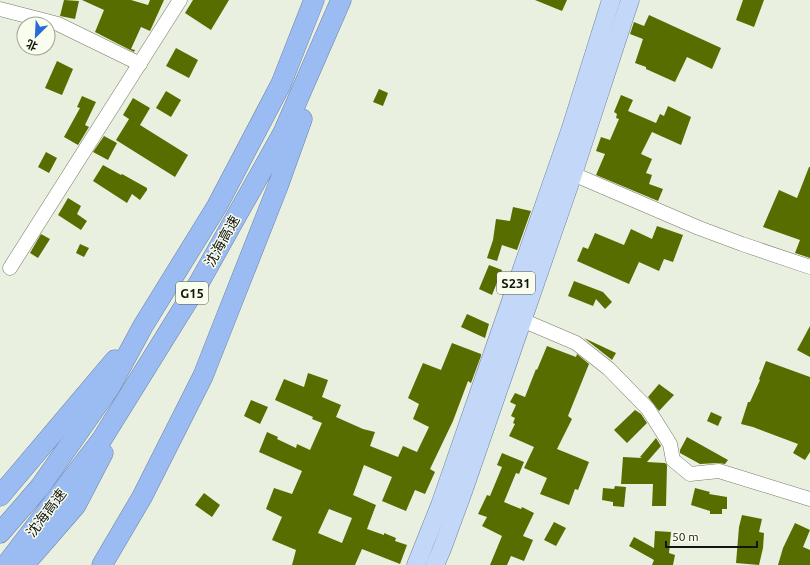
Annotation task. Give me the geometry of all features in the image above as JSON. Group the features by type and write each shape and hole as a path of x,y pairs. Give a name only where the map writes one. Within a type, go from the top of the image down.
{"highway":[{"name":"沈海高速","path":"0,533 40,486 110,387 143,326 218,206 281,84 314,0"},
{"name":"沈海高速","path":"6,565 102,439 200,281 283,133 342,0"},
{"path":"102,565 142,497 203,376 278,186 342,0"},
{"path":"0,496 143,326"},
{"path":"24,565 76,505 164,340"}],"main road":[{"name":"S231","path":"416,565 440,504 571,128 611,0"},
{"path":"436,565 464,489 573,174 630,0"}],"street":[{"path":"10,268 180,0"},
{"path":"0,9 58,24 140,64"},
{"path":"573,174 699,228 810,267"},
{"path":"522,320 576,343 609,369 648,409 670,444 673,460 690,474 719,471 810,499"}],"building":[{"path":"64,0 79,1 75,19 60,16"},
{"path":"82,0 131,0 148,5 150,0 164,0 150,31 141,27 131,49 135,50 134,52 95,32 104,10"},
{"path":"193,0 229,0 211,30 185,13"},
{"path":"535,0 567,0 562,11"},
{"path":"743,0 764,0 754,27 736,20"},
{"path":"649,15 721,48 712,69 687,57 675,82 635,63 643,39 630,34 634,22 644,26"},
{"path":"176,48 198,60 189,78 166,66"},
{"path":"57,61 73,69 62,95 45,88"},
{"path":"379,89 388,93 383,106 373,102"},
{"path":"166,91 181,100 171,117 156,108"},
{"path":"621,95 633,100 628,111 656,123 660,114 664,116 668,106 691,117 681,145 652,132 641,154 652,159 646,173 652,175 649,184 663,189 658,201 596,175 605,154 596,151 601,137 610,140 619,119 616,118 617,114 614,112"},
{"path":"82,96 96,102 85,125 89,127 78,145 64,137 80,108 77,107"},
{"path":"133,98 150,108 140,125 188,155 175,177 116,140 129,119 123,115"},
{"path":"104,136 117,143 108,160 93,152"},
{"path":"46,152 57,158 49,173 38,167"},
{"path":"103,165 147,188 140,200 132,194 127,203 93,181"},
{"path":"809,167 810,258 795,253 800,240 763,227 779,190 797,198"},
{"path":"68,198 81,206 77,214 87,221 81,230 58,215"},
{"path":"513,207 531,211 517,250 502,245 497,261 487,258 493,240 496,219 510,221"},
{"path":"657,226 683,235 673,262 664,259 659,271 639,262 629,284 577,261 583,247 588,249 595,233 624,245 631,229 652,239"},
{"path":"41,234 50,239 38,258 30,253"},
{"path":"80,244 89,248 84,257 76,253"},
{"path":"489,265 502,270 492,295 479,289"},
{"path":"574,281 603,292 612,302 605,309 596,299 593,306 568,296"},
{"path":"467,314 489,324 485,338 461,327"},
{"path":"810,326 810,357 797,350"},
{"path":"584,338 616,353 612,360"},
{"path":"452,343 481,354 471,383 468,381 453,421 430,469 435,472 425,494 415,490 406,511 382,501 392,477 364,465 353,495 376,505 367,529 384,535 384,533 396,538 395,541 407,545 400,564 362,549 355,565 292,565 296,550 272,540 282,517 266,509 274,488 292,494 302,471 259,452 267,432 278,437 277,439 296,448 297,444 310,450 322,423 312,419 313,417 275,400 284,379 304,387 308,373 328,380 322,397 341,405 336,417 363,429 375,432 370,446 398,457 403,446 417,452 429,427 413,419 419,404 408,398 423,363 441,370","holes":["329,509 352,518 342,543 318,533"]},
{"path":"547,346 576,357 577,354 589,364 568,416 572,419 557,449 589,462 578,490 575,489 569,505 540,494 547,478 524,468 534,447 509,436 515,424 513,423 515,418 511,416 516,405 510,402 515,393 525,397"},
{"path":"766,361 810,377 810,452 805,460 793,453 798,444 741,424 748,402 750,402 760,380 759,379"},
{"path":"659,384 674,395 659,411 648,397"},
{"path":"251,400 268,407 260,424 244,416"},
{"path":"635,410 641,414 647,423 627,443 614,430"},
{"path":"711,412 722,417 718,426 707,421"},
{"path":"687,437 728,460 725,464 700,464 680,453 680,450"},
{"path":"656,438 661,446 647,462 665,463 667,465 666,506 652,506 653,484 621,484 623,457 642,458 640,457"},
{"path":"502,453 524,462 519,474 516,473 504,502 521,509 522,507 534,513 523,536 533,540 524,561 511,556 507,565 490,565 502,536 482,526 487,517 478,514 487,495 490,496 502,467 497,465"},
{"path":"615,486 626,487 624,507 613,506 613,502 602,500 603,488 614,489"},
{"path":"695,488 710,492 709,494 727,497 727,509 722,509 722,514 710,514 710,511 691,505"},
{"path":"204,493 220,505 212,517 195,505"},
{"path":"742,515 762,519 759,532 764,533 763,548 759,565 736,563 739,527"},
{"path":"554,522 566,528 556,546 544,540"},
{"path":"795,523 810,530 803,547 810,550 810,565 778,565 783,548"},
{"path":"655,531 671,532 669,553 675,555 673,565 652,565 654,560 629,546 634,537 654,548"}]}
